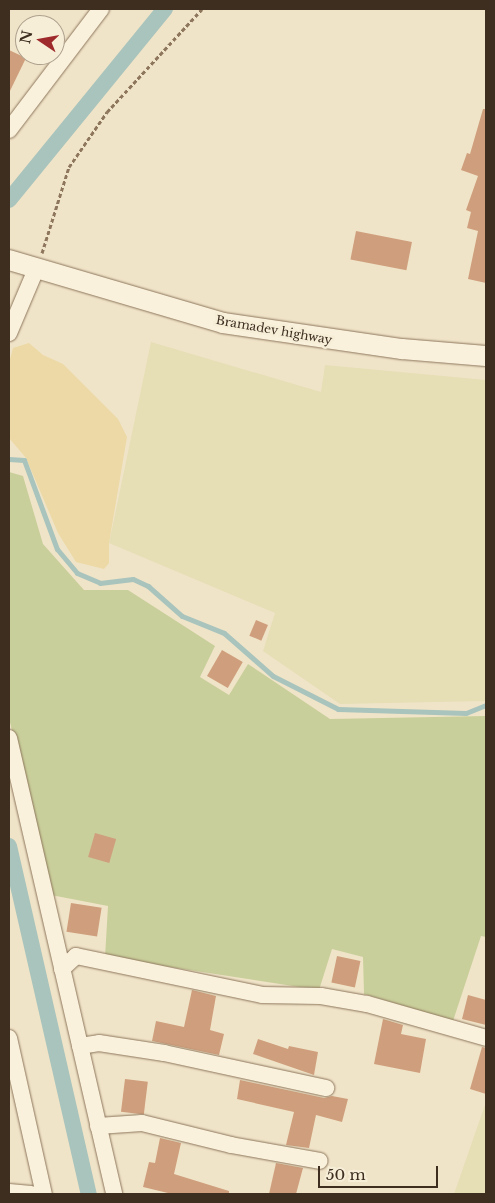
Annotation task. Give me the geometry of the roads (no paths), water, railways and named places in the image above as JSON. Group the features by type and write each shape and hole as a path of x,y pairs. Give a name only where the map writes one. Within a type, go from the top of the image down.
{"street":[{"path":"9,130 101,9"},
{"path":"9,333 24,264"},
{"name":"Bramadev highway","path":"24,264 223,323 402,349 486,356"},
{"path":"9,738 114,1194"},
{"path":"62,969 76,956 262,995 321,996 367,1004 486,1038"},
{"path":"9,1038 44,1194"},
{"path":"80,1046 99,1043 164,1053 326,1088"},
{"path":"98,1126 142,1123 230,1145 320,1161"},
{"path":"9,1192 31,1194"}],"waterway":[{"path":"9,200 165,9"},
{"path":"9,459 24,460 57,549 77,573 100,583 133,579 148,586 182,616 224,633 273,676 338,709 466,713 486,705"},
{"path":"9,846 89,1194"}]}
